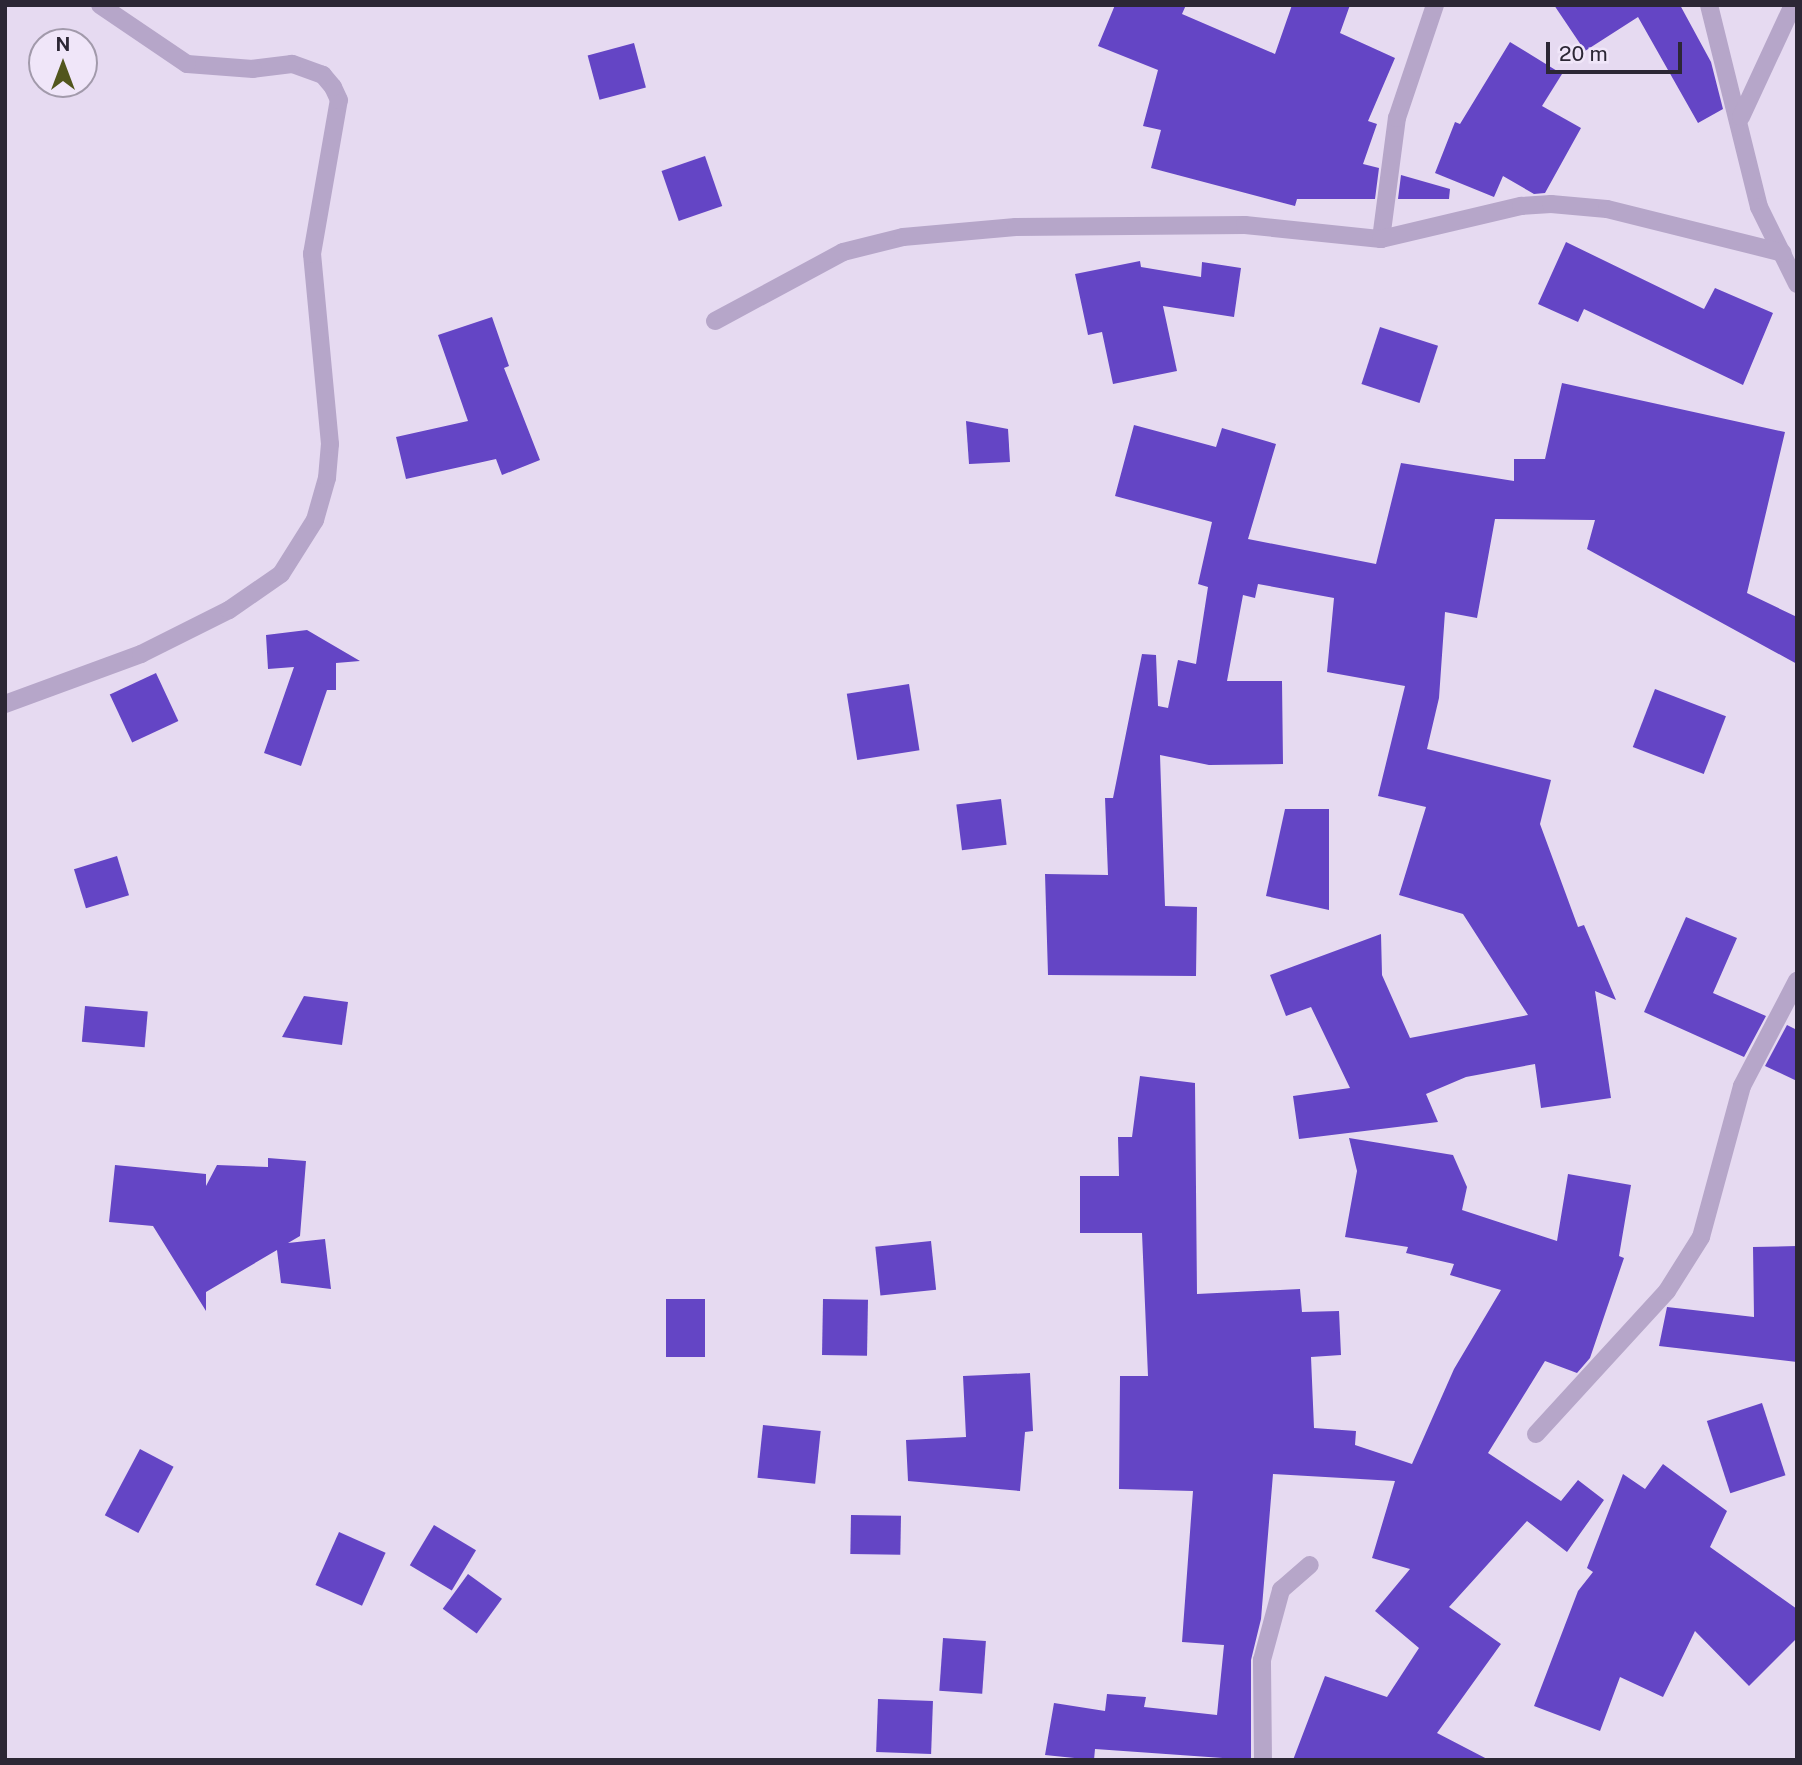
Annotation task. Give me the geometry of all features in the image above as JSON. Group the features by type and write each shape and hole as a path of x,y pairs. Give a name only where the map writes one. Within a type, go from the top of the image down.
{"street":[{"path":"5,704 141,654 229,610 271,581 301,548 327,478 329,431 312,254 339,100 333,87 323,75 292,64 253,69 187,64 100,5"},
{"path":"1381,239 1397,118 1435,5"},
{"path":"1709,5 1741,117 1759,207 1797,284"},
{"path":"1741,117 1793,5"},
{"path":"715,321 843,252 903,237 1137,222 1381,239 1521,206 1551,204 1607,209 1783,253"},
{"path":"1536,1434 1667,1291 1701,1237 1742,1086 1797,981"},
{"path":"1263,1760 1262,1660 1281,1590 1310,1566"}],"building":[{"path":"1115,5 1186,5 1182,14 1275,54 1292,5 1350,5 1340,33 1395,58 1368,121 1377,124 1363,164 1379,168 1375,199 1297,199 1295,206 1151,168 1161,130 1143,126 1158,70 1098,46"},
{"path":"1554,5 1680,5 1711,62 1723,109 1698,123 1638,17 1585,51"},
{"path":"1510,42 1562,74 1542,106 1581,128 1545,193 1534,194 1503,176 1494,197 1435,173 1455,122 1460,124"},
{"path":"634,43 646,87 600,100 588,55"},
{"path":"705,156 722,206 679,221 662,171"},
{"path":"1401,175 1450,189 1449,199 1398,199"},
{"path":"1566,242 1704,309 1715,288 1773,313 1743,385 1584,309 1578,322 1538,304"},
{"path":"1140,261 1141,267 1201,277 1202,262 1241,268 1234,317 1163,306 1177,371 1113,384 1102,332 1088,335 1075,274"},
{"path":"492,317 509,366 504,368 540,460 502,475 496,459 406,479 396,437 468,421 438,335"},
{"path":"1380,327 1438,346 1419,403 1361,384"},
{"path":"1562,383 1785,432 1747,593 1797,617 1797,664 1587,549 1595,520 1495,519 1477,618 1445,612 1439,698 1427,749 1551,780 1540,824 1578,927 1584,925 1616,1000 1595,991 1611,1098 1541,1108 1535,1064 1466,1077 1426,1094 1438,1122 1299,1139 1293,1096 1350,1088 1311,1007 1286,1016 1270,975 1381,934 1382,975 1410,1038 1528,1015 1463,914 1399,895 1426,807 1378,796 1405,686 1327,672 1334,598 1258,584 1255,598 1243,595 1227,681 1282,681 1283,764 1209,765 1160,755 1165,906 1197,907 1196,976 1048,975 1045,874 1108,875 1105,798 1113,798 1142,654 1156,655 1158,706 1168,708 1178,660 1196,664 1208,587 1198,584 1212,522 1115,496 1134,425 1216,447 1222,428 1276,444 1248,539 1376,564 1401,463 1514,481 1514,459 1545,459"},
{"path":"966,421 1008,429 1010,462 969,464"},
{"path":"307,630 360,661 336,663 336,690 327,690 301,766 264,753 294,667 268,669 266,635"},
{"path":"156,673 178,721 132,743 110,695"},
{"path":"909,684 919,750 857,760 847,694"},
{"path":"1655,689 1726,716 1704,774 1633,747"},
{"path":"1001,799 1007,845 962,850 956,804"},
{"path":"1285,809 1329,809 1329,910 1266,896"},
{"path":"117,856 129,895 86,908 74,869"},
{"path":"1686,917 1737,938 1713,993 1766,1016 1744,1057 1644,1012"},
{"path":"304,996 348,1002 342,1045 282,1037"},
{"path":"85,1006 148,1011 145,1047 82,1042"},
{"path":"1787,1025 1797,1030 1797,1081 1765,1066"},
{"path":"1140,1076 1195,1083 1197,1294 1300,1289 1302,1312 1339,1311 1341,1355 1311,1357 1314,1428 1356,1431 1355,1445 1412,1464 1454,1369 1501,1290 1450,1275 1454,1264 1406,1253 1408,1247 1345,1237 1357,1171 1349,1138 1453,1155 1467,1187 1462,1210 1557,1241 1568,1174 1631,1185 1619,1256 1624,1258 1590,1358 1577,1373 1545,1361 1488,1453 1561,1501 1578,1480 1604,1500 1567,1552 1527,1521 1449,1607 1501,1644 1437,1733 1489,1760 1293,1760 1325,1676 1387,1697 1419,1648 1375,1611 1410,1569 1372,1558 1395,1481 1273,1474 1261,1619 1251,1660 1251,1760 1095,1749 1094,1760 1045,1755 1054,1703 1105,1711 1107,1694 1146,1697 1144,1707 1217,1715 1224,1645 1182,1642 1193,1491 1119,1489 1120,1376 1148,1376 1142,1233 1080,1233 1080,1176 1119,1176 1118,1137 1132,1137"},
{"path":"268,1158 306,1161 300,1236 288,1243 325,1239 331,1289 281,1283 277,1250 206,1292 206,1311 153,1226 109,1222 115,1165 206,1174 206,1186 217,1165 268,1167"},
{"path":"931,1241 936,1290 880,1296 875,1247"},
{"path":"1797,1246 1797,1362 1659,1346 1667,1307 1754,1317 1753,1247"},
{"path":"666,1299 705,1299 705,1357 666,1357"},
{"path":"823,1299 868,1300 867,1356 822,1355"},
{"path":"1030,1373 1033,1431 1025,1432 1020,1491 908,1481 906,1440 966,1437 963,1376"},
{"path":"1762,1403 1785,1475 1730,1493 1707,1421"},
{"path":"763,1425 821,1431 815,1484 757,1478"},
{"path":"140,1449 174,1467 138,1533 105,1515"},
{"path":"1663,1464 1727,1511 1710,1547 1797,1609 1797,1638 1749,1686 1695,1631 1663,1697 1620,1677 1600,1731 1534,1706 1578,1591 1593,1572 1587,1568 1623,1474 1645,1489"},
{"path":"851,1515 901,1516 900,1555 850,1554"},
{"path":"434,1525 476,1550 452,1591 410,1565"},
{"path":"339,1532 386,1553 362,1606 315,1585"},
{"path":"468,1574 502,1599 477,1633 443,1609"},
{"path":"943,1638 986,1641 982,1694 939,1691"},
{"path":"878,1699 933,1701 931,1754 876,1752"}]}
